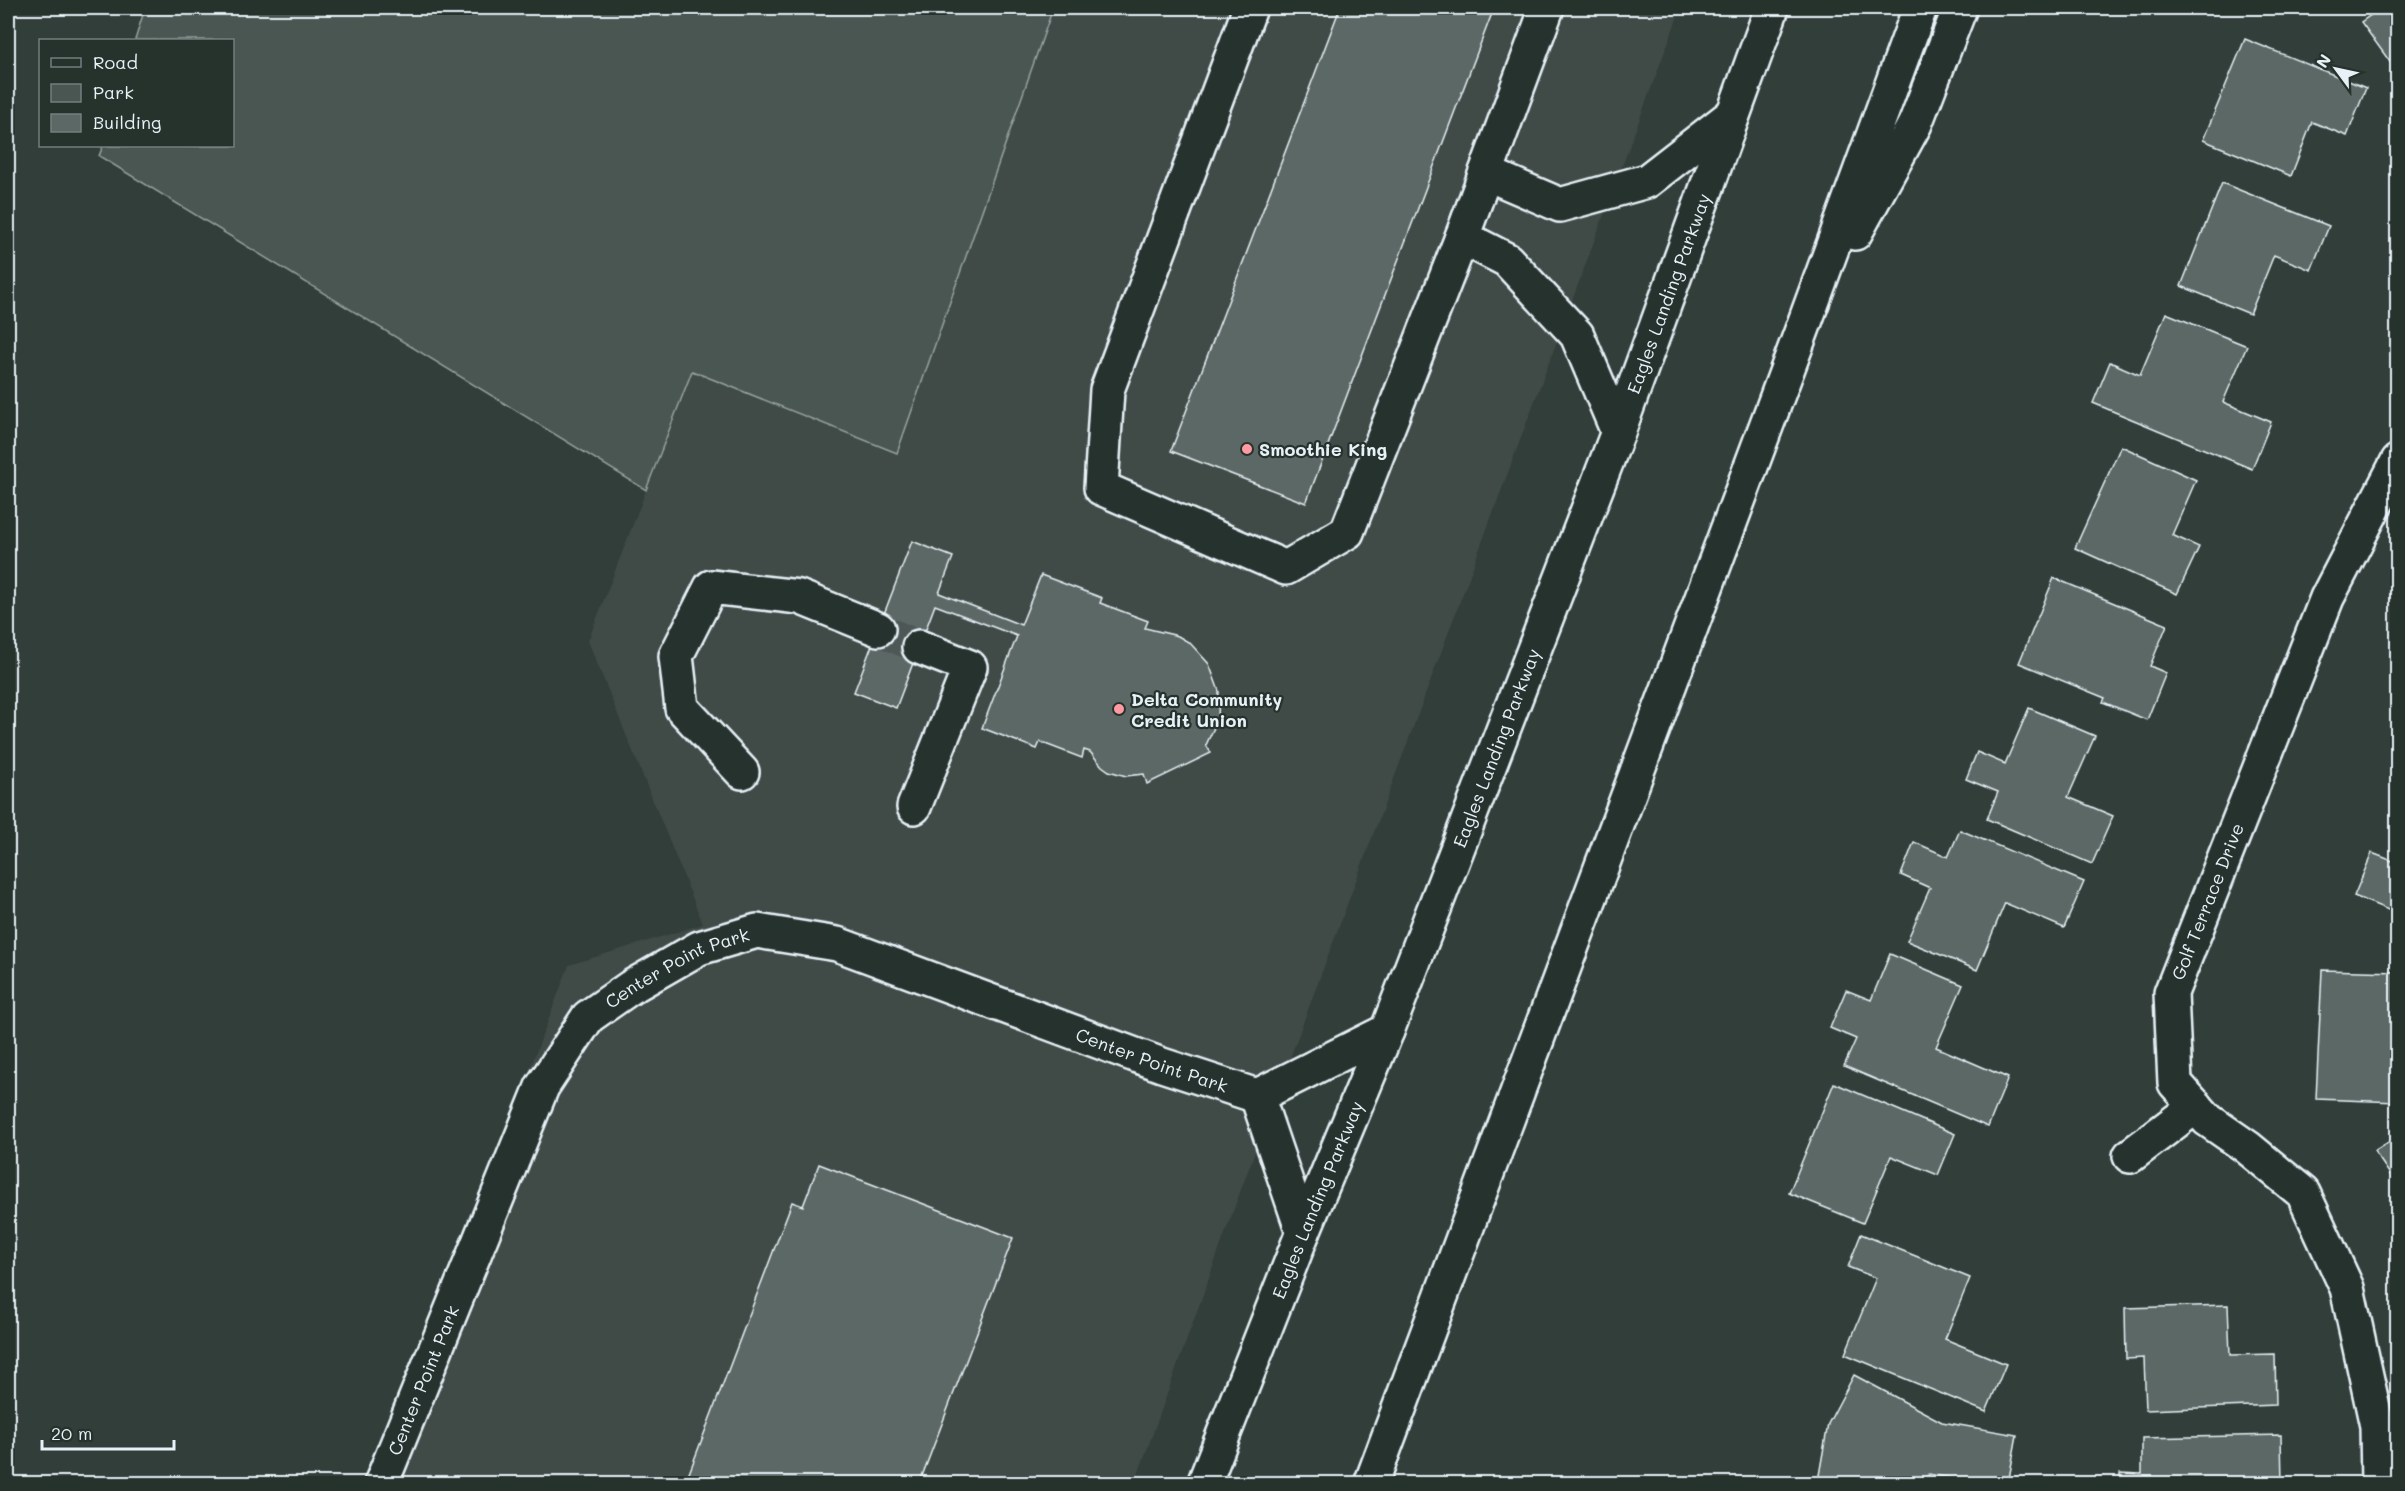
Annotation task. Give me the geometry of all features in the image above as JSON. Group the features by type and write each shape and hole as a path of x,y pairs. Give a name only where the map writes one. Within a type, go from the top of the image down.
{"main road":[{"path":"1250,8 1107,390 1101,488 1286,568 1347,532 1462,237 1547,8"},
{"name":"Eagles Landing Parkway","path":"1204,1484 1303,1232 1387,1031 1618,432 1772,8"},
{"path":"1371,1484 1920,8"},
{"path":"1802,330 1915,124 1960,8"},
{"path":"1486,173 1560,205 1647,181 1732,115"},
{"path":"1462,237 1507,260 1577,335 1618,432"},
{"name":"Golf Terrace Drive","path":"2378,1484 2377,1426 2347,1288 2303,1193 2208,1120 2175,1083 2171,993 2327,598 2397,461"},
{"path":"742,772 682,708 676,657 711,587 800,597 878,629"},
{"path":"914,807 970,667 919,647"},
{"name":"Center Point Park","path":"381,1484 542,1087 588,1017 631,987 699,948 757,931 837,944 1162,1065 1257,1096"},
{"path":"1303,1232 1257,1096 1387,1031"},
{"path":"2130,1156 2196,1106"}],"shaded area":[{"path":"1053,8 1681,8 1239,1195 1135,1483 373,1484 569,965 703,924 588,641 692,371 897,453"}],"green space":[{"path":"145,8 1053,8 897,453 692,371 646,490 99,156 103,147 234,147 234,39 135,39"}],"building":[{"path":"1340,8 1494,8 1306,503 1171,451"},
{"path":"2381,8 2398,8 2398,73 2361,22"},
{"path":"2245,39 2366,88 2347,136 2312,122 2291,176 2203,140"},
{"path":"2222,183 2329,226 2311,270 2274,255 2250,314 2181,286"},
{"path":"2166,313 2247,346 2223,402 2271,422 2252,469 2093,403 2110,362 2140,375"},
{"path":"2121,446 2196,480 2172,535 2199,547 2177,594 2075,548"},
{"path":"912,541 953,557 939,593 1021,625 1041,575 1102,598 1100,603 1148,621 1145,628 1178,636 1190,643 1209,664 1219,691 1218,719 1206,745 1211,753 1147,784 1144,774 1126,776 1109,771 1090,752 1084,750 1082,758 1040,742 1037,749 982,728 1017,636 935,605 896,708 854,692"},
{"path":"2054,578 2167,625 2150,666 2166,673 2147,720 2103,702 2105,698 2019,663"},
{"path":"2029,708 2095,736 2068,797 2113,816 2092,864 1987,819 1998,792 1966,779 1977,752 2005,764"},
{"path":"1960,830 2084,882 2064,928 2005,903 1977,970 1907,941 1930,888 1901,875 1914,842 1948,857"},
{"path":"2372,853 2398,863 2398,914 2354,896"},
{"path":"1890,954 1963,985 1936,1047 2008,1078 1988,1127 1844,1066 1856,1039 1830,1028 1846,990 1871,1000"},
{"path":"2322,970 2398,972 2398,1102 2316,1099"},
{"path":"1834,1083 1955,1134 1938,1175 1891,1156 1863,1223 1789,1193"},
{"path":"2398,1136 2398,1186 2374,1151"},
{"path":"819,1164 1013,1238 919,1484 685,1484 792,1202 803,1206"},
{"path":"1861,1234 1970,1278 1945,1339 2006,1364 1986,1412 1845,1354 1876,1278 1848,1267"},
{"path":"2228,1305 2230,1355 2275,1354 2276,1405 2146,1410 2144,1358 2126,1359 2125,1308"},
{"path":"1854,1375 1942,1422 2017,1435 2008,1484 1983,1484 1929,1474 1924,1484 1822,1484 1818,1481 1828,1424"},
{"path":"2281,1435 2282,1484 2120,1484 2120,1473 2142,1474 2142,1438"}],"tunnel":[{"path":"878,629 919,647"}],"place":[{"name":"Smoothie King","path":"1247,449"},
{"name":"Delta Community Credit Union","path":"1119,709"}]}
